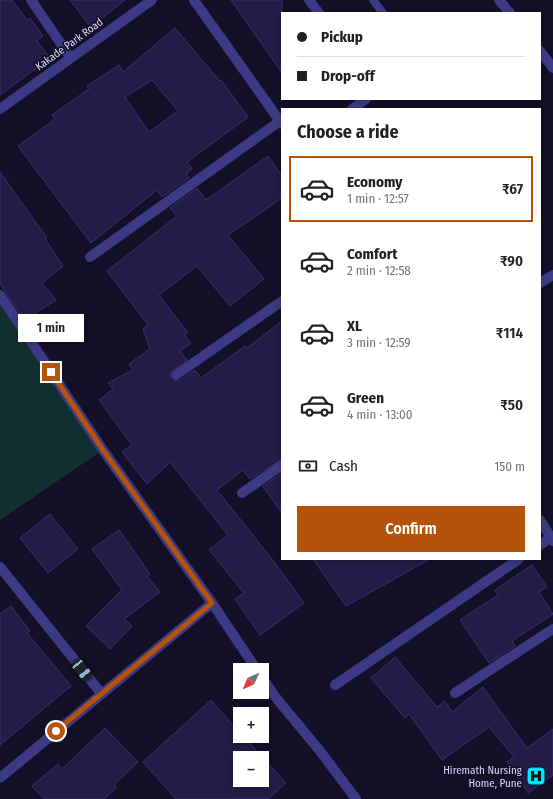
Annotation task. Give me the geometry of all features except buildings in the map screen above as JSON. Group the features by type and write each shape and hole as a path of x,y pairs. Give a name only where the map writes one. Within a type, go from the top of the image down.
{"street":[{"path":"31,0 70,58"},
{"name":"Kakade Park Road","path":"0,109 152,0"},
{"path":"90,257 281,123 194,0"},
{"path":"309,0 318,12"},
{"path":"499,0 509,12"},
{"path":"541,52 553,68"},
{"path":"353,108 365,100"},
{"path":"541,282 553,275"},
{"path":"0,295 103,450 212,603 252,663"},
{"path":"176,375 281,302"},
{"path":"242,493 281,466"},
{"path":"541,522 552,539 541,544"},
{"path":"336,685 519,560"},
{"path":"0,567 101,694"},
{"path":"0,778 212,603"},
{"path":"455,693 553,629"},
{"path":"269,687 307,734 356,799"}],"lane":[{"path":"373,0 382,12"}],"green space":[{"path":"0,295 103,450 0,520"}],"place":[{"name":"Hiremath Nursing Home, Pune","path":"536,776"}],"route":[{"path":"51,372 103,450 212,603 56,731"}]}
